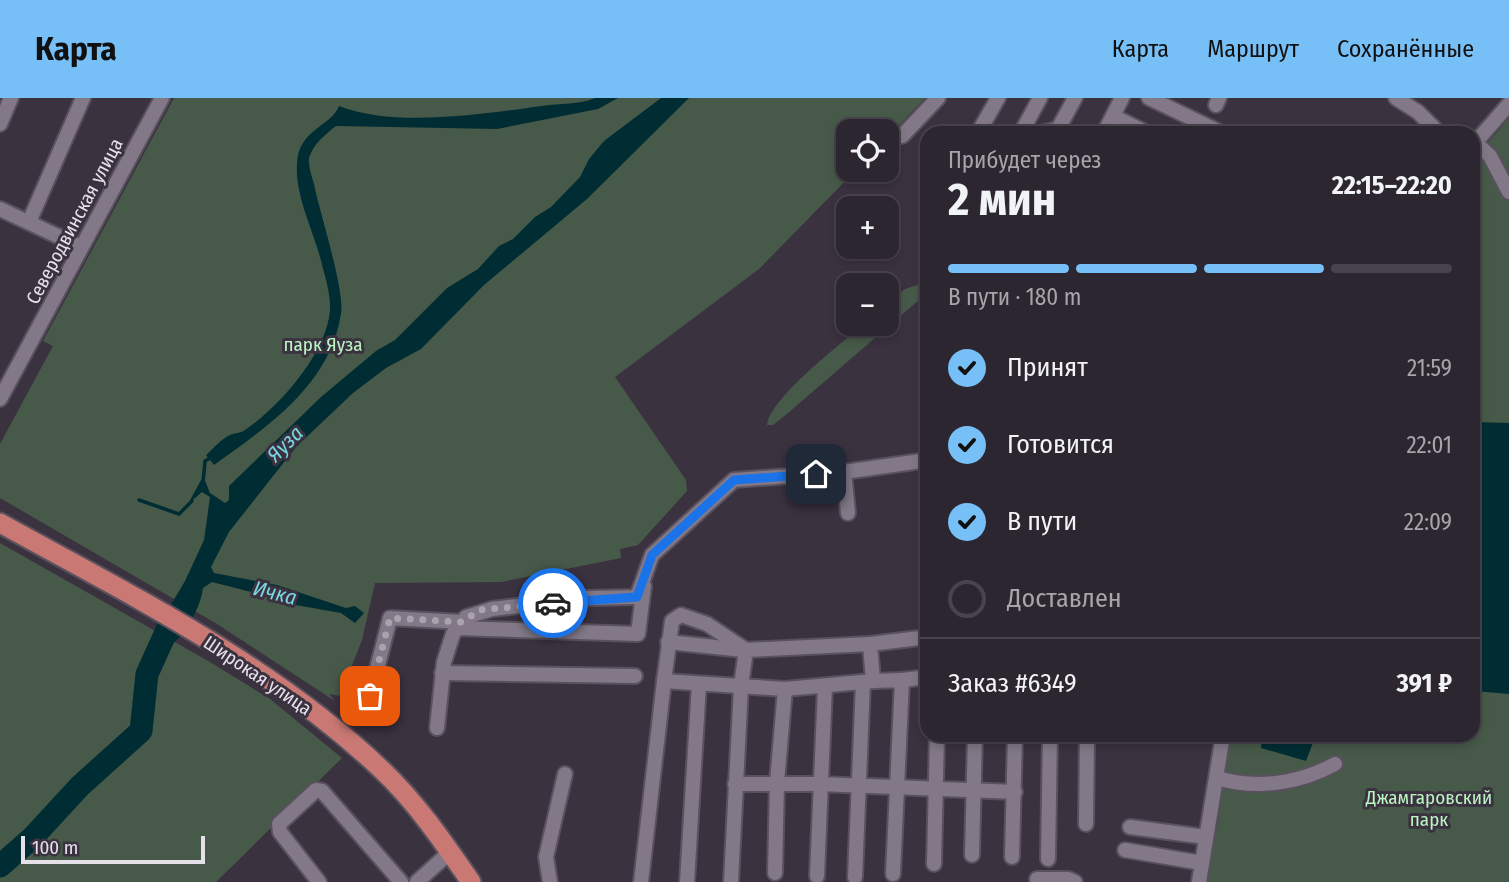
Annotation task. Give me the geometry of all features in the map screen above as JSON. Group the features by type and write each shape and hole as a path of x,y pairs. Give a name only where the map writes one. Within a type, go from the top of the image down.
{"main road":[{"name":"Широкая улица","path":"0,523 213,644 308,707 384,771 471,882"}],"street":[{"path":"0,124 11,98"},
{"path":"29,222 83,98"},
{"name":"Северодвинская улица","path":"0,400 5,375 81,247 162,98"},
{"path":"902,136 938,98"},
{"path":"982,126 998,98"},
{"path":"1025,126 1040,98"},
{"path":"1061,98 1066,114"},
{"path":"1063,126 1075,98"},
{"path":"1108,126 1122,98"},
{"path":"1149,98 1207,126"},
{"path":"1396,98 1435,126"},
{"path":"1480,135 1509,104"},
{"path":"1113,116 1133,126"},
{"path":"1480,147 1490,156 1509,192"},
{"path":"0,209 81,247"},
{"path":"370,696 390,618 459,625 638,635 644,586 652,555 734,480 844,472 920,461"},
{"path":"844,472 848,513"},
{"path":"437,727 443,673 459,625 480,610 587,598 637,597 644,586"},
{"path":"641,882 671,621 681,615 707,624 746,650"},
{"path":"667,642 746,650 870,644 920,638"},
{"path":"855,877 870,644"},
{"path":"731,882 734,784 746,650"},
{"path":"443,673 635,676"},
{"path":"664,681 785,689 920,678"},
{"path":"893,874 902,680"},
{"path":"687,882 699,684"},
{"path":"817,876 825,686"},
{"path":"775,873 777,782 785,689"},
{"path":"934,864 937,742"},
{"path":"972,855 975,742"},
{"path":"1012,857 1015,742"},
{"path":"1048,859 1050,742"},
{"path":"1086,824 1087,742"},
{"path":"1199,882 1222,742"},
{"path":"1218,778 1266,783 1308,779 1335,764"},
{"path":"550,882 546,858 565,775"},
{"path":"734,784 777,782 1014,792"},
{"path":"319,882 280,832 279,824 316,790 323,791 401,882"},
{"path":"1130,827 1206,837"},
{"path":"1125,850 1202,863"},
{"path":"417,882 450,852"},
{"path":"1037,879 1068,879 1075,882"}],"green space":[{"name":"парк Яуза","path":"174,98 925,98 899,125 899,119 836,119 836,182 844,182 759,269 615,377 686,480 687,491 638,545 620,549 621,558 501,582 375,583 362,640 340,696 329,694 335,701 217,624 0,498 0,444 53,346 43,341"},
{"name":"Джамгаровский парк","path":"1509,118 1509,882 1205,882 1218,823 1228,742 1480,742 1480,152"},
{"path":"920,284 920,299 899,317 899,294"},
{"path":"850,336 877,336 788,413 773,425 767,425 780,400"},
{"path":"0,543 270,699 342,758 216,882 0,882"}],"water":[{"path":"595,98 618,98 598,109 497,129 336,126 324,136 314,148 309,161 339,288 341,314 335,339 310,383 293,402 255,435 214,465 206,455 227,437 243,431 272,408 311,361 327,327 330,310 328,290 301,199 297,164 303,143 339,106 361,113 412,118 467,115 576,103"},
{"name":"Ичка","path":"661,98 689,98 587,199 484,285 421,349 386,368 353,393 296,447 229,532 211,567 214,573 277,585 346,608 355,606 364,613 355,623 341,613 284,603 212,582 203,588 197,608 186,629 171,646 153,658 151,638 185,581 204,540 210,497 202,492 188,504 201,480 204,478 210,493 225,503 229,500 229,486 321,397 376,351 395,340 447,288 478,269 499,246 513,239 535,217 551,207 580,177 589,159 604,141"},
{"path":"1480,422 1509,423 1509,694 1480,692"},
{"path":"1261,742 1313,742 1306,761 1261,748"}],"waterway":[{"path":"203,483 205,461 213,456"},
{"path":"139,500 179,514 192,501"},
{"name":"Яуза","path":"0,866 32,838 80,786 141,731 147,674 167,630"}],"way so far":[{"path":"370,696 390,618 462,622 480,610 553,603"}],"route":[{"path":"553,603 587,598 637,597 644,586 652,555 734,480 816,474"}]}
